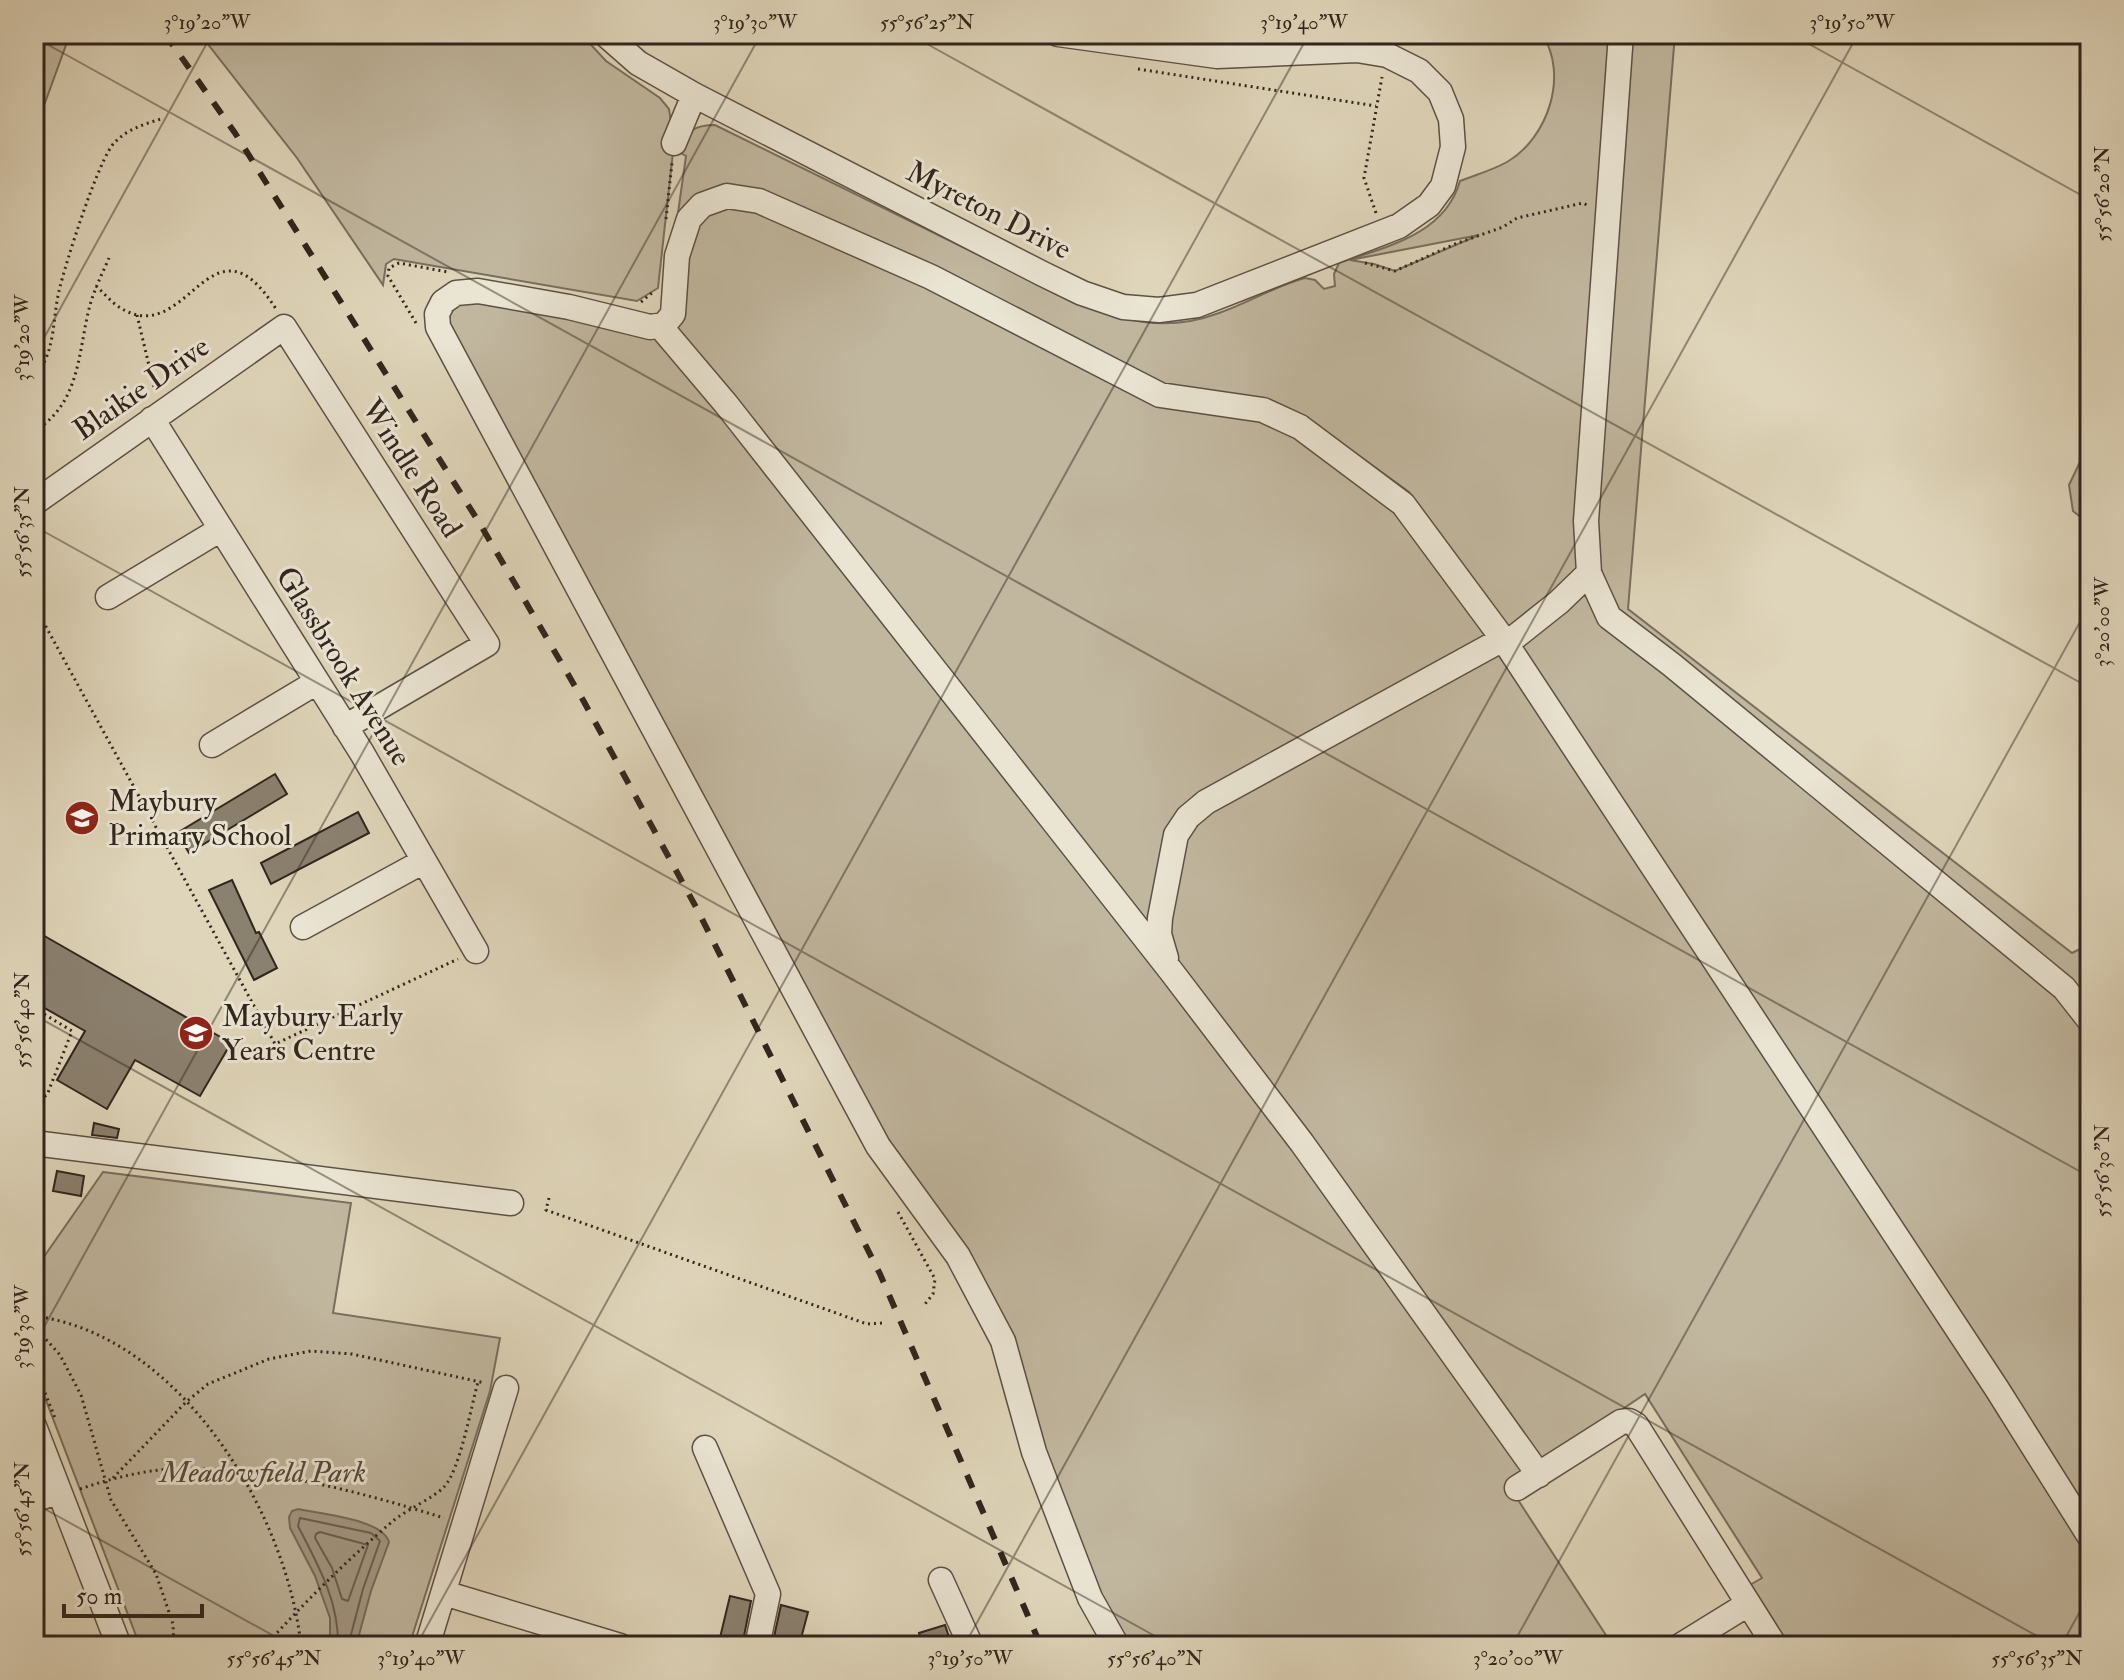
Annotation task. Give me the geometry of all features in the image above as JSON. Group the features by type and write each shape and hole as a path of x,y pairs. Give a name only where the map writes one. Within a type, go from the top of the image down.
{"street":[{"name":"Myreton Drive","path":"605,34 638,63 694,95 1043,274 1082,293 1123,307 1159,310 1197,305 1373,224 1399,226 1429,205 1443,186 1453,147 1451,119 1440,92 1419,71 1385,55 1357,50 1217,56 1058,34"},
{"path":"1621,34 1586,521 1589,573 1609,617 1672,665 2064,988 2090,1021"},
{"path":"674,143 694,95"},
{"path":"1117,1646 1090,1598 1034,1452 1003,1341 958,1256 878,1146 438,327 437,314 443,302 456,293 478,291 569,307 650,327 664,325 673,314 677,256 689,219 702,205 727,196 759,201 931,277 1160,395 1263,410 1300,427 1403,504 1506,640 1989,1376 2090,1537"},
{"path":"660,326 745,428 1171,971 1302,1143 1539,1475"},
{"name":"Blaikie Drive","path":"34,503 284,327"},
{"name":"Windle Road","path":"284,327 487,644 345,727"},
{"name":"Glassbrook Avenue","path":"152,419 345,727 476,951"},
{"path":"108,597 221,529"},
{"path":"1171,971 1162,949 1160,918 1176,835 1188,817 1206,802 1506,640 1559,602 1589,573"},
{"path":"212,745 317,682"},
{"path":"303,927 424,861"},
{"path":"34,1143 511,1203"},
{"path":"427,1646 506,1388"},
{"path":"1517,1488 1621,1422 1629,1421 1636,1425 1775,1646"},
{"path":"34,1426 119,1646"},
{"path":"705,1448 768,1594 757,1646"},
{"path":"34,1500 60,1493"},
{"path":"941,1580 971,1646"},
{"path":"444,1593 620,1646"},
{"path":"1680,1646 1748,1604"}],"path":[{"path":"1373,224 1364,178 1385,55"},
{"path":"1138,69 1376,106"},
{"path":"34,377 42,369 52,344 59,292 82,216 112,144 134,127 164,118"},
{"path":"664,230 674,143"},
{"path":"1362,263 1395,271 1503,227 1517,218 1583,203 1606,211"},
{"path":"34,431 61,405 72,389 96,286 109,258"},
{"path":"420,331 388,276 389,268 399,263 460,274"},
{"path":"96,286 119,307 137,315 157,314 174,307 212,275 229,269 246,274 263,288 284,327"},
{"path":"639,304 658,288"},
{"path":"137,315 156,394"},
{"path":"34,605 275,1044 476,951"},
{"path":"34,1008 72,1031"},
{"path":"34,1102 47,1095 75,1025"},
{"path":"549,1198 546,1210 867,1324 883,1323"},
{"path":"897,1211 935,1279 933,1294 925,1304"},
{"path":"34,1316 89,1330 124,1348 163,1378 186,1402 241,1472 277,1546 298,1611 301,1646"},
{"path":"34,1326 60,1355 81,1395 111,1500 156,1574 173,1624 174,1646"},
{"path":"113,1478 186,1402 208,1384 269,1359 311,1351 352,1354 506,1388"},
{"path":"265,1646 317,1590 391,1523 444,1487 456,1465 478,1382"},
{"path":"60,1493 152,1471 207,1469 241,1472 362,1494 422,1511"}],"green space":[{"path":"34,34 70,34 34,133"},
{"path":"193,34 581,34 606,61 660,98 669,109 674,143 658,288 637,301 394,259 386,264 383,285 297,158 203,38 198,41"},
{"path":"1542,34 1675,34 1628,609 2072,953 2084,947 2090,896 2090,1523 1409,492 1315,424 1167,390 712,189 688,203 676,227 686,156 679,152 685,139 696,128 715,125 1068,299 1142,322 1179,323 1199,319 1305,278 1315,280 1324,289 1335,286 1334,274 1339,263 1394,244 1427,226 1452,199 1460,181 1507,162 1534,138 1550,104 1554,86 1550,50","holes":["1479,235 1395,271 1350,260"]},
{"path":"750,202 1058,350 1268,417 1369,480 1443,566 2090,1542 2090,1646 1780,1646 1743,1589 1762,1578 1645,1394 1509,1486 1613,1646 1121,1646 1056,1505 977,1268 958,1235 868,1125 660,715 447,328 449,308 476,295 664,335 687,236 706,211"},
{"path":"2090,441 2090,525 2073,511 2069,485"},
{"name":"Meadowfield Park","path":"103,1172 351,1203 333,1313 500,1338 490,1391 409,1646 140,1646 34,1369 34,1271"}],"water":[{"path":"298,1509 363,1523 384,1534 389,1542 356,1646 330,1646 330,1618 315,1576 290,1528 289,1517 292,1511"}],"building":[{"path":"275,774 287,794 189,853 177,833"},
{"path":"358,812 369,833 271,884 261,863"},
{"path":"232,880 256,933 259,932 277,968 254,980 209,890"},
{"path":"34,930 231,1043 200,1096 135,1060 107,1109 57,1080 85,1031 34,1002"},
{"path":"94,1123 119,1129 117,1138 92,1135"},
{"path":"57,1171 84,1176 81,1196 53,1191"},
{"path":"730,1596 751,1601 742,1646 718,1646"},
{"path":"781,1605 808,1612 799,1646 772,1646"},
{"path":"945,1625 952,1646 923,1646 919,1633"}],"railway":[{"path":"165,34 235,133 480,524 583,700 697,909 880,1274 1041,1646"}],"place":[{"name":"Maybury Primary School","path":"82,818"},
{"name":"Maybury Early Years Centre","path":"196,1033"}]}
